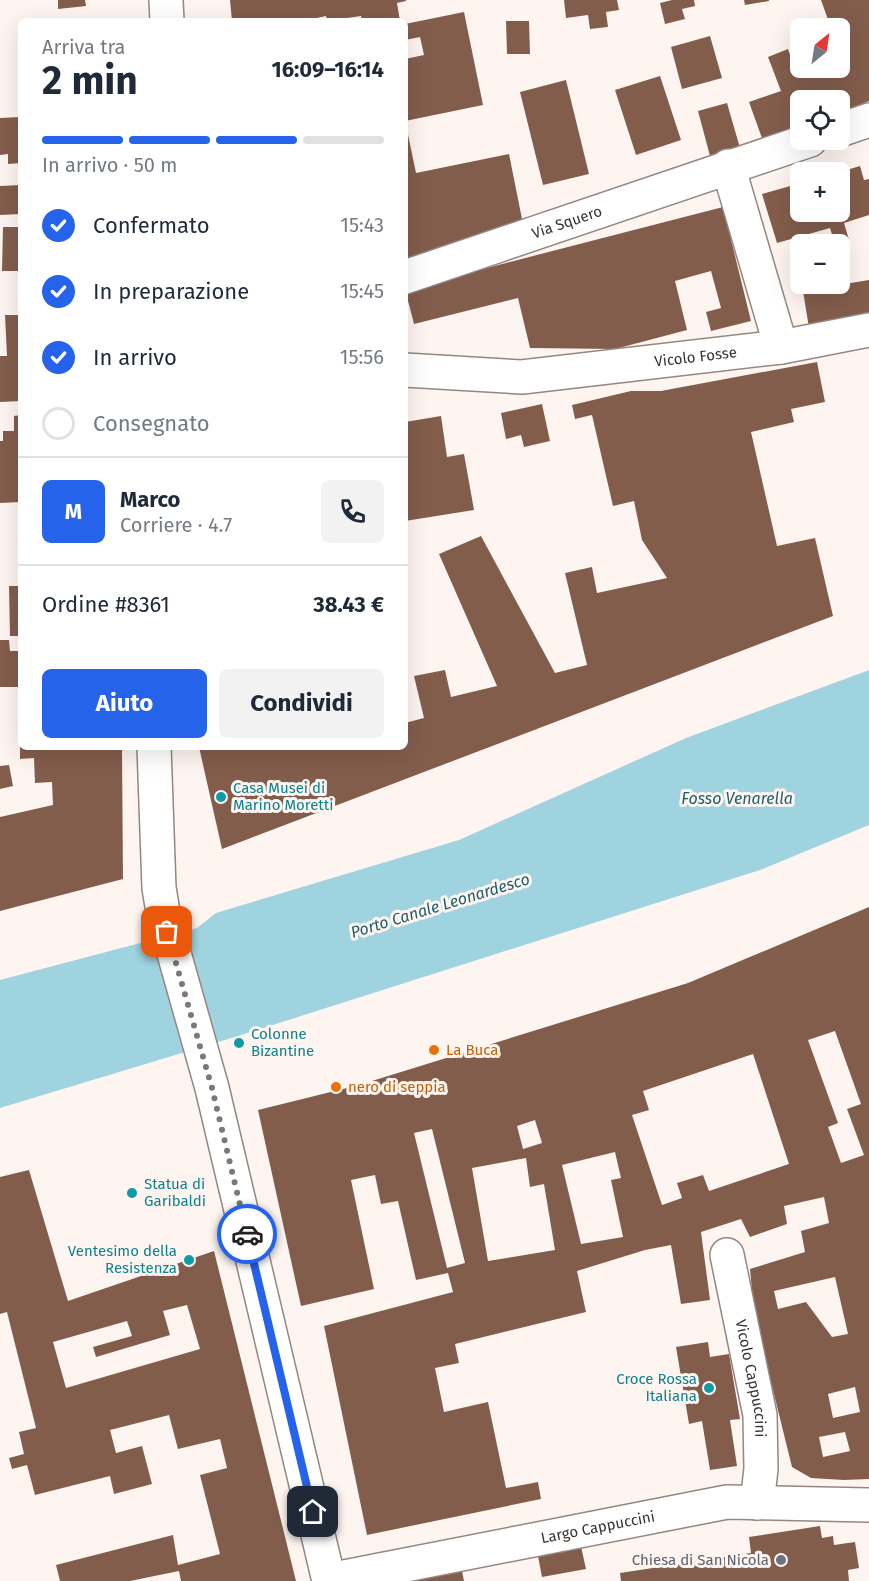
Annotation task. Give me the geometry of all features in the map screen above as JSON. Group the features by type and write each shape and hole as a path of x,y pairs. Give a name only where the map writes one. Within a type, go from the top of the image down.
{"street":[{"path":"166,0 167,18"},
{"path":"850,127 869,120"},
{"name":"Via Squero","path":"408,276 790,146"},
{"path":"728,166 781,347"},
{"name":"Vicolo Fosse","path":"408,370 522,377 781,347 869,330"},
{"path":"154,750 159,888 167,932 201,1053 329,1580"},
{"name":"Vicolo Cappuccini","path":"727,1255 760,1415 761,1469 757,1503"},
{"name":"Largo Cappuccini","path":"329,1580 727,1502 869,1505"}],"water":[{"name":"Fosso Venarella","path":"869,670 869,825 760,870 238,1036 0,1108 0,980 197,928 216,913 459,840 686,738"}],"building":[{"path":"58,0 85,0 86,6 58,9"},
{"path":"230,0 406,0 397,3 400,18 361,18 361,16 326,18 326,16 317,18 232,18"},
{"path":"564,0 617,0 619,10 606,12 608,27 590,29 588,15 566,18"},
{"path":"672,0 694,0 695,6 682,9 685,19 665,24 660,3"},
{"path":"744,0 769,0 769,1 745,5"},
{"path":"821,0 869,0 869,101 850,108 850,90 790,90 790,131 763,141 749,102 781,91 768,57 788,49 790,78 850,78 850,18 827,18"},
{"path":"464,12 483,105 408,120 408,58 424,55 420,37 408,39 408,23"},
{"path":"506,21 529,21 530,54 507,54"},
{"path":"710,36 722,78 682,89 671,47"},
{"path":"660,76 681,140 636,155 615,90"},
{"path":"566,80 589,174 543,185 520,92"},
{"path":"727,103 740,148 710,156 698,111"},
{"path":"18,117 18,163 8,164 8,154 0,155 0,118"},
{"path":"408,135 416,173 509,154 524,229 408,262"},
{"path":"860,166 864,180 869,179 869,215 850,221 850,169"},
{"path":"18,185 18,214 0,215 0,186"},
{"path":"790,186 790,222 847,222 844,223 847,234 832,234 830,228 809,234 790,234 790,239 777,243 762,194"},
{"path":"723,207 751,321 711,331 706,312 721,308 711,271 675,281 687,330 615,349 530,348 518,298 414,324 408,301 408,288"},
{"path":"3,227 18,227 18,271 2,271"},
{"path":"869,280 869,317 809,328 803,294 850,294 850,283"},
{"path":"5,315 18,315 18,401 0,402 0,356 7,356"},
{"path":"817,362 825,402 791,409 794,422 751,432 777,546 815,538 833,616 222,849 200,750 408,750 408,722 424,718 414,676 445,670 451,697 497,686 439,554 481,536 555,673 587,665 565,573 592,567 597,593 667,578 642,540 634,501 613,506 592,415 575,419 572,405 631,391 661,391"},
{"path":"542,404 550,441 524,447 521,435 506,439 501,413"},
{"path":"18,415 18,502 0,503 0,441 3,441 3,431 14,431 14,416"},
{"path":"441,416 447,457 464,454 474,510 408,521 408,422"},
{"path":"9,586 18,586 18,636 10,636"},
{"path":"0,640 9,640 10,651 18,651 18,687 0,687"},
{"path":"20,750 122,750 123,879 0,911 0,817 53,805 52,782 35,783 34,758 20,759"},
{"path":"9,765 13,786 0,789 0,766"},
{"path":"869,907 869,1479 811,1478 792,1467 754,1313 750,1269 805,1252 801,1231 829,1223 824,1197 784,1206 787,1224 750,1237 741,1219 701,1232 710,1300 681,1304 671,1245 645,1250 577,1271 586,1312 455,1344 459,1363 435,1368 444,1412 488,1402 506,1488 538,1482 541,1499 367,1535 324,1326 453,1292 448,1273 416,1280 398,1201 381,1204 375,1175 351,1180 374,1289 301,1306 258,1110 359,1085 688,983","holes":["835,1031 861,1104 847,1109 864,1155 841,1163 828,1127 838,1123 808,1040","753,1054 789,1164 709,1191 703,1175 677,1183 682,1198 662,1205 632,1115 649,1110 643,1091","535,1120 542,1143 523,1149 517,1126","432,1129 465,1263 447,1268 414,1133","615,1152 621,1178 611,1180 623,1237 581,1244 562,1165","526,1158 530,1187 544,1184 555,1250 488,1261 472,1168","835,1277 848,1334 832,1337 806,1302 778,1309 774,1291","855,1387 860,1412 833,1418 828,1394","845,1432 850,1451 823,1457 819,1437"]},
{"path":"29,1170 68,1301 214,1251 296,1581 181,1581 179,1571 130,1581 60,1581 56,1565 173,1535 178,1565 220,1554 200,1475 227,1468 220,1439 178,1449 169,1415 110,1430 116,1453 142,1446 152,1484 114,1494 110,1476 35,1495 27,1465 12,1469 9,1458 24,1454 19,1432 36,1428 7,1312 0,1314 0,1177","holes":["187,1305 200,1349 66,1388 53,1342 127,1321 132,1336 93,1347 96,1357 170,1335 163,1311"]},
{"name":"Croce Rossa Italiana","path":"708,1342 710,1357 729,1354 740,1419 730,1420 737,1466 710,1470 702,1421 689,1424 676,1347"},
{"name":"Chiesa di San Nicola","path":"820,1526 822,1538 833,1536 834,1545 855,1542 859,1568 848,1570 849,1581 621,1581 620,1573 751,1553 749,1537"},
{"path":"580,1542 586,1569 542,1577 537,1551"},
{"path":"462,1571 464,1581 415,1581 415,1580"}],"way so far":[{"path":"167,932 212,1088 247,1234"}],"place":[{"name":"Casa Musei di Marino Moretti","path":"221,797"},
{"name":"Colonne Bizantine","path":"239,1043"},
{"name":"La Buca","path":"434,1050"},
{"name":"nero di seppia","path":"336,1087"},
{"name":"Statua di Garibaldi","path":"132,1193"},
{"name":"Ventesimo della Resistenza","path":"189,1260"},
{"name":"Croce Rossa Italiana","path":"709,1388"},
{"name":"Chiesa di San Nicola","path":"781,1560"}],"route":[{"path":"247,1234 313,1512"}],"water label":[{"name":"Porto Canale Leonardesco","path":"440,905"}]}
